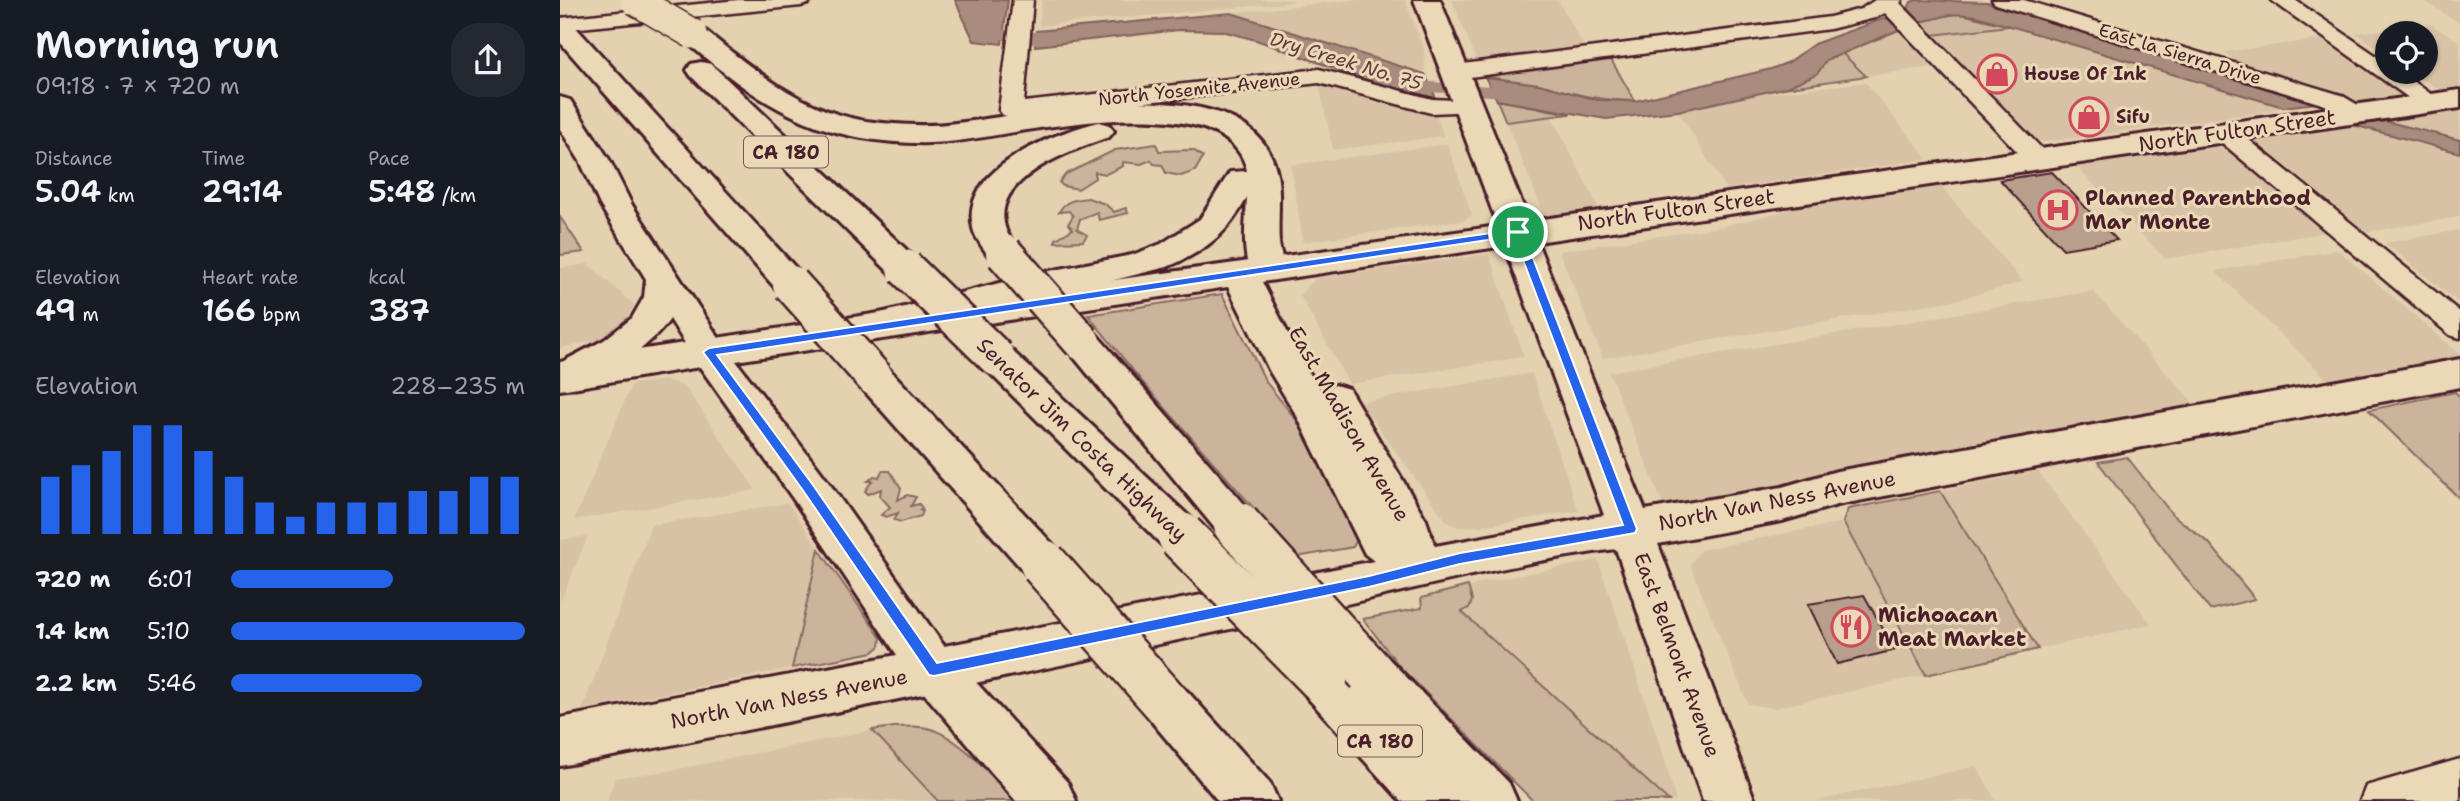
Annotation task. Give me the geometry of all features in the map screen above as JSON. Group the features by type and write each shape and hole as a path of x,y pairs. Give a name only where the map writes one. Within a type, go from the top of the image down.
{"main road":[{"name":"Senator Jim Costa Highway","path":"633,0 680,36 905,268 1181,536 1347,677 1436,801"},
{"name":"East Belmont Avenue","path":"1427,0 1631,529 1730,801"},
{"path":"567,33 1043,563 1252,801"},
{"path":"680,36 790,107 850,127 892,132 956,132 1140,110 1181,113 1214,122 1246,141 1262,165 1262,236 1254,272"},
{"name":"North Fulton Street","path":"564,375 886,324 1518,232 2460,99"},
{"path":"560,106 595,161 616,205 709,352 809,488 934,670 1050,801"},
{"path":"1254,272 1246,202 1234,159 1224,147 1193,132 1170,128 1124,127 1077,137 1040,152 1008,175 997,188 986,214 993,241 1237,524 1347,677 1491,801"},
{"path":"886,324 1063,280 1124,268 1176,251 1200,236 1220,218 1241,179"},
{"name":"East Madison Avenue","path":"1254,272 1246,289 1289,372 1314,410 1380,541 1417,569"},
{"path":"564,375 635,338 655,316 661,304 663,278"},
{"name":"North Van Ness Avenue","path":"560,742 934,670 1369,581 1472,556 1704,519 1782,504 1850,485 2460,373"}],"street":[{"path":"567,33 801,0"},
{"name":"North Yosemite Avenue","path":"1023,0 1011,110 1319,76 1431,106 1461,88 1830,23 1894,8"},
{"name":"East la Sierra Drive","path":"2002,0 2333,100 2345,115"},
{"path":"2281,0 2431,103"},
{"path":"1894,8 2039,160"},
{"path":"2223,131 2460,328"},
{"path":"2381,801 2460,780"}],"shaded area":[{"path":"1042,0 1293,0 1293,2 1039,26"},
{"path":"1353,0 1405,0 1424,50 1425,74 1231,13"},
{"path":"1452,0 1558,0 1584,47 1477,61"},
{"path":"2422,0 2460,0 2460,23"},
{"path":"1958,13 2009,26 1933,35 1917,22"},
{"path":"2009,26 2283,107 2045,142 2037,140 1933,35"},
{"path":"2438,28 2460,42 2460,87 2440,90 2431,84 2438,84"},
{"path":"1898,31 1932,67 1866,76 1842,53"},
{"path":"2375,31 2375,46 2356,33"},
{"path":"2321,39 2375,76 2375,84 2386,84 2402,95 2347,103 2255,75 2224,52"},
{"path":"1842,53 1866,76 1784,88 1816,74 1827,60"},
{"path":"1610,58 1635,101 1597,98 1485,77 1489,71"},
{"path":"1865,82 1928,159 1726,189 1678,111 1754,95"},
{"path":"1319,84 1436,115 1444,136 1333,150"},
{"path":"1497,100 1570,114 1506,122"},
{"path":"2460,109 2460,140 2385,121"},
{"path":"1551,116 1600,210 1546,218 1506,122"},
{"path":"2353,125 2460,153 2460,217 2367,232 2253,139"},
{"path":"2221,142 2328,232 2165,259 2074,164"},
{"path":"1156,144 1159,151 1193,150 1203,157 1195,171 1181,176 1166,173 1162,165 1154,164 1151,160 1141,164 1123,162 1123,166 1106,174 1095,172 1095,178 1078,189 1063,186 1059,182 1066,174 1115,150"},
{"path":"1447,144 1472,215 1465,220 1303,242 1291,165"},
{"path":"1939,184 2023,282 1956,300 1603,358 1559,251 1721,227 1835,198"},
{"path":"1088,198 1105,204 1114,212 1126,208 1128,213 1099,220 1097,212 1080,219 1077,229 1087,235 1083,241 1055,242 1073,229 1068,224 1073,216 1069,211 1059,212 1061,208 1071,201"},
{"path":"560,217 584,252 560,255"},
{"path":"2460,230 2460,304 2385,243"},
{"path":"2338,250 2460,354 2460,357 2330,382 2215,271"},
{"path":"1489,254 1524,357 1349,384 1300,295 1316,278"},
{"path":"588,264 634,305 624,326 603,339 560,348 560,268"},
{"path":"2093,291 2197,407 1664,507 1609,372"},
{"path":"1222,294 1266,382 1298,422 1358,538 1353,547 1297,557 1144,384 1088,315"},
{"path":"1532,373 1578,511 1480,526 1458,527 1447,522 1360,402"},
{"path":"666,380 685,387 756,490 574,520 632,384"},
{"path":"2455,392 2460,397 2460,499 2369,410"},
{"path":"2127,457 2172,514 2210,544 2255,599 2210,610 2098,462"},
{"path":"882,471 890,471 901,488 898,500 907,495 916,497 911,506 919,504 922,508 919,510 923,511 921,516 901,522 894,520 898,513 886,517 881,515 890,507 880,496 881,489 868,494 865,491 872,481 868,481 874,476 879,477"},
{"path":"2038,471 2151,624 2038,649 1940,491"},
{"path":"1940,491 2038,649 1926,675 1843,522 1848,509"},
{"path":"788,503 819,549 792,668 582,710 651,525"},
{"path":"1843,522 1926,675 1774,708 1748,704 1690,565 1701,550"},
{"path":"588,536 560,603 560,540"},
{"path":"819,549 881,638 880,646 873,652 792,668"},
{"path":"1598,560 1663,754 1676,801 1669,801 1446,598 1480,583"},
{"path":"1468,586 1472,600 1470,607 1462,612 1669,801 1533,801 1401,668 1363,619 1422,608 1421,598"},
{"path":"921,727 947,736 972,756 1014,801 938,801 872,730"},
{"path":"872,730 938,801 607,801 615,778 668,771"},
{"path":"1977,766 1996,801 1816,801"}],"water":[{"path":"955,0 1008,0 1002,44 974,41"},
{"path":"1911,2 1987,2 2316,100 2316,103 2283,107 1976,16 1952,15 1917,22 1907,11"},
{"path":"1231,13 1425,74 1435,96 1430,98 1394,90 1256,40 1222,31 1179,30 1035,46 1036,31"},
{"path":"1885,18 1892,19 1901,29 1827,60 1817,74 1784,88 1678,111 1606,119 1497,100 1485,77 1539,84 1598,100 1635,101 1771,69 1789,62 1814,44"},
{"path":"2385,121 2460,140 2460,153 2353,125"}],"building":[{"name":"Planned Parenthood Mar Monte","path":"2052,172 2117,240 2063,249 2000,180"},
{"name":"Michoacan Meat Market","path":"1864,595 1895,650 1837,664 1808,604"}],"waterway":[{"name":"Dry Creek No. 75","path":"986,0 988,29 1025,39 1064,36"},
{"name":"Dry Creek No. 75","path":"1401,80 1430,87 1522,93"}],"place":[{"name":"House Of Ink","path":"1997,74"},
{"name":"Sifu","path":"2089,117"},
{"name":"Planned Parenthood Mar Monte","path":"2058,210"},
{"name":"Michoacan Meat Market","path":"1851,627"}],"route":[{"path":"1518,232 1631,529 1460,558 1369,581 934,670 809,488 709,352 1518,232"}]}
